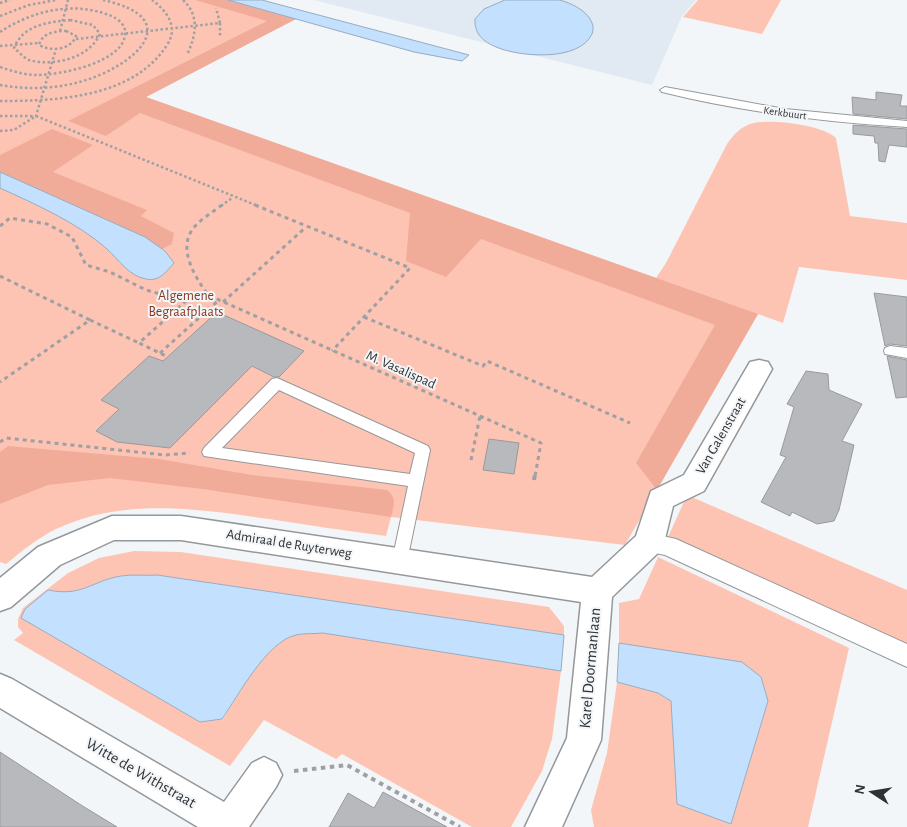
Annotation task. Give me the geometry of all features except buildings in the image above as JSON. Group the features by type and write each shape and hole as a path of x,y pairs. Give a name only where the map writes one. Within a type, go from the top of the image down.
{"street":[{"name":"Van Galenstraat","path":"649,543 661,499 694,483 759,369"},
{"name":"Admiraal de Ruyterweg","path":"0,597 49,556 112,528 180,528 597,591"},
{"path":"597,591 649,543 668,546 907,656"},
{"name":"Karel Doormanlaan","path":"543,827 584,740 597,591"},
{"name":"Witte de Withstraat","path":"0,690 229,825 264,775"}],"lane":[{"name":"Kerkbuurt","path":"665,90 756,109 815,117 907,124"},
{"path":"890,351 907,354"},
{"path":"209,452 277,383 423,450 400,561"},
{"path":"209,452 416,481"}],"path":[{"path":"0,3 10,0"},
{"path":"0,16 29,5 56,0"},
{"path":"60,31 68,0"},
{"path":"0,85 29,88 82,81 106,73 126,62 140,50 147,38 148,26 142,16 130,7 103,0"},
{"path":"0,100 40,101 90,93 129,78 146,68 161,55 173,35 170,16 152,0"},
{"path":"184,0 190,7 196,26 195,37 187,55"},
{"path":"216,8 220,23 220,38"},
{"path":"0,32 25,18 66,9 88,9 106,13 118,20 125,29 124,39 116,50 102,60 82,68 48,74 15,72 0,67"},
{"path":"63,20 82,21 92,25 99,30 100,36 97,43 90,50 78,56 52,62 26,59 18,54 14,48 21,35 30,29 42,24 63,20"},
{"path":"39,42 42,47 56,49 70,45 76,39 220,23"},
{"path":"0,46 39,42 44,36 60,31 74,34 76,39"},
{"path":"0,131 14,130 36,116 56,49"},
{"path":"0,116 36,116 410,268 332,351"},
{"name":"M. Vasalispad","path":"232,197 192,230 187,241 188,256 194,272 208,296 541,443 534,480"},
{"path":"0,226 10,218 47,224 72,236 86,265 110,272 146,290 186,301 138,343"},
{"path":"160,353 306,226"},
{"path":"0,276 168,357"},
{"path":"364,316 483,366 487,361 630,423"},
{"path":"0,382 90,320"},
{"path":"471,460 480,416"},
{"path":"0,442 6,438 165,455 209,452"},
{"path":"264,775 347,765 460,827"}],"shaded area":[{"path":"195,0 228,0 296,19 146,97 758,314 657,490 636,463 715,325 481,239 446,277 406,261 410,213 140,113 106,136 68,121 267,21"},
{"path":"314,0 696,0 682,16 652,85"},
{"path":"52,129 93,145 53,172 147,210 141,216 174,233 172,244 162,249 145,237 0,172 0,155"},
{"path":"8,446 159,459 252,475 387,490 392,496 394,505 391,517 202,489 110,478 48,485 0,504 0,452"}],"green space":[{"name":"Algemene Begraafplaats","path":"0,0 228,0 296,19 146,97 656,278 666,263 727,144 738,131 749,124 762,122 809,126 829,133 836,138 850,216 907,223 907,280 799,267 783,323 758,314 625,545 391,517 386,536 215,512 161,508 135,509 82,519 49,533 6,564 0,562"},
{"path":"698,0 781,0 762,34 683,17"},
{"path":"687,495 907,590 907,650 668,537"},
{"path":"134,551 181,552 549,607 564,626 564,635 157,575 130,575 111,578 79,590 60,592 48,590 21,617 200,722 223,719 264,658 285,639 299,634 323,633 561,671 552,739 542,771 511,827 472,827 342,754 336,759 264,720 230,766 14,640 23,633 18,627 18,619 23,608 68,573 99,558"},
{"path":"658,557 849,648 808,827 594,827 591,810 607,753 617,682 658,693 671,701 677,804 731,824 768,701 761,677 716,658 619,643 619,603 639,599"}],"water":[{"path":"228,0 262,0 469,55 462,61 414,52"},
{"path":"505,0 559,0 566,2 580,9 588,16 593,25 592,34 585,43 575,49 548,55 519,53 496,47 488,43 478,33 475,19 484,9"},
{"path":"0,172 145,237 165,251 174,263 162,276 155,279 151,280 134,275 107,249 83,231 56,215 0,188"},
{"path":"157,575 564,635 561,671 323,633 299,634 285,639 264,658 222,719 200,722 21,618 25,609 48,590 60,592 79,590 121,576"},
{"path":"619,643 742,662 761,677 768,701 731,824 677,804 671,701 658,693 617,682"}]}
